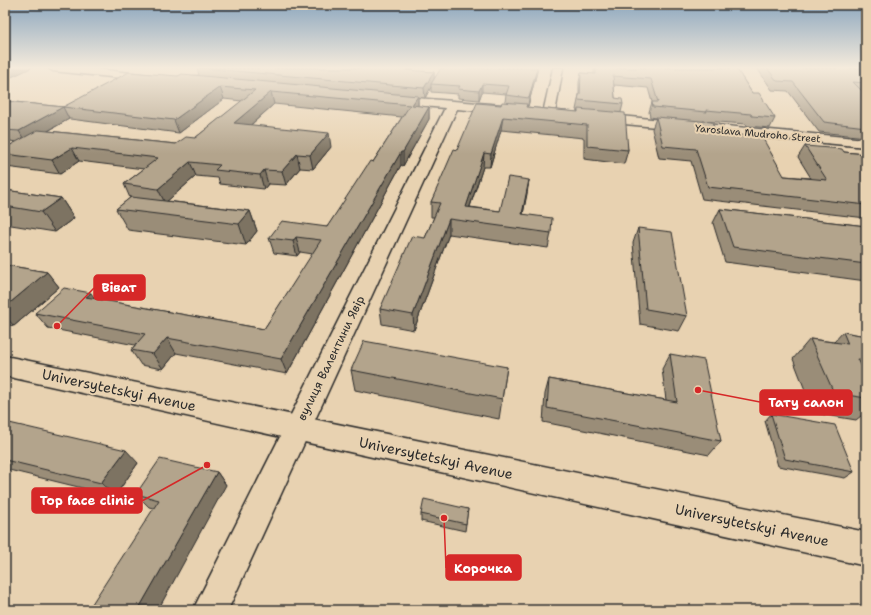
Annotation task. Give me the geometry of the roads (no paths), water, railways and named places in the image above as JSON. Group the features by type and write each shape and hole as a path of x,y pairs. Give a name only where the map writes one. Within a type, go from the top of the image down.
{"main road":[{"name":"Universytetskyi Avenue","path":"5,366 866,549"}],"street":[{"path":"549,113 552,97"},
{"path":"378,99 517,110"},
{"name":"вулиця Валентини Явір","path":"210,610 452,106"},
{"path":"533,112 563,114"},
{"name":"Yaroslava Mudroho Street","path":"584,116 866,143"}],"place":[{"name":"Віват","path":"57,326"},
{"name":"Тату салон","path":"698,390"},
{"name":"Top face clinic","path":"207,465"},
{"name":"Корочка","path":"444,518"}]}
